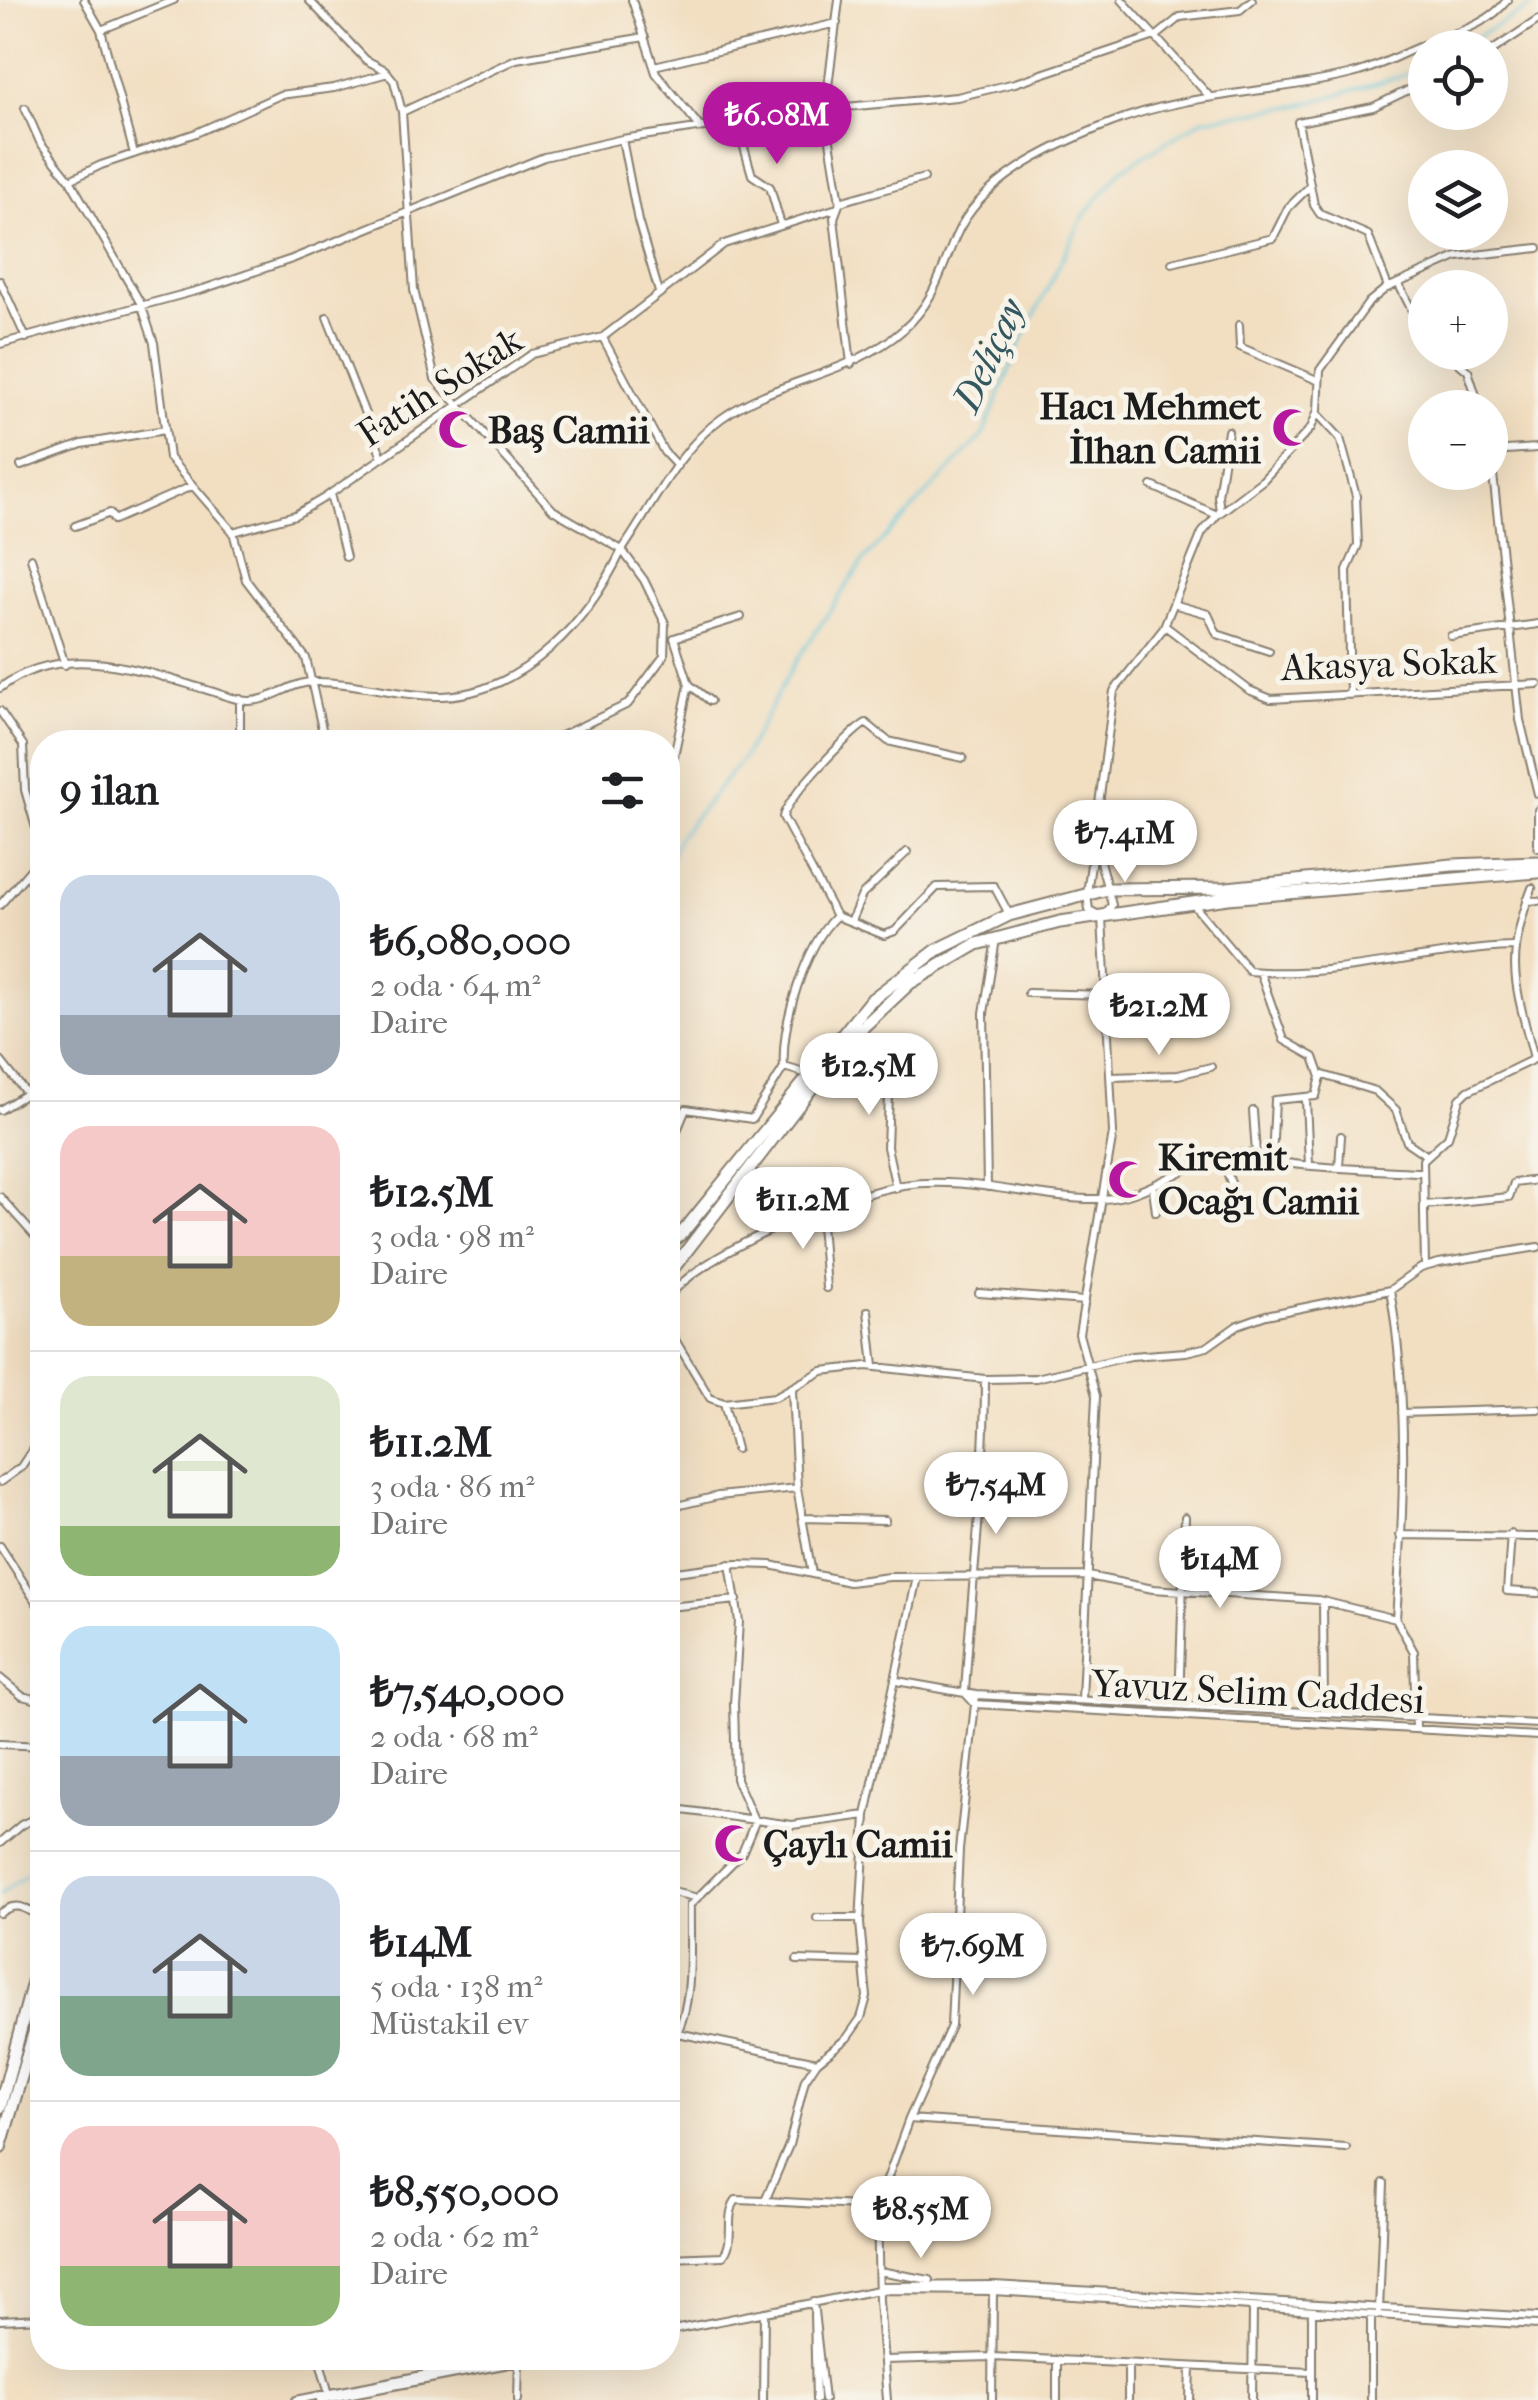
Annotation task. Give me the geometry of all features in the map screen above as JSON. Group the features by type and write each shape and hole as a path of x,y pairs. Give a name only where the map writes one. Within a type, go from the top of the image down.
{"highway":[{"path":"680,1235 870,1001 937,950 1010,916 1108,889 1228,888 1434,867 1538,862"},
{"path":"680,1259 832,1061 878,1009 910,983 997,936 1192,902 1418,878 1538,872"},
{"path":"0,2107 30,1993"},
{"path":"0,2148 30,2047"}],"street":[{"path":"84,0 101,30 134,154"},
{"path":"101,30 174,0"},
{"path":"308,0 366,60 388,74 402,112 408,216 426,353 435,378 553,510 622,550 644,580 689,684 710,701"},
{"path":"632,0 666,90 701,128"},
{"path":"840,0 825,110 840,202"},
{"path":"1122,0 1158,35 1210,98"},
{"path":"0,344 203,290 408,216 492,176 622,139 825,110 957,97 1016,83 1158,35 1180,18 1240,10 1252,0"},
{"path":"0,688 32,670 105,661 252,702 314,682 438,696 460,694 526,670 605,585 622,550 677,466 720,419 873,354 930,301 956,236 984,192 1005,177 1110,123 1210,98 1355,74 1488,18 1507,0"},
{"path":"1508,40 1538,20"},
{"path":"654,66 837,23"},
{"path":"402,112 516,60 646,37"},
{"path":"70,180 196,134 280,95 334,88 388,74"},
{"path":"1388,288 1368,235 1320,214 1308,188 1298,122 1373,107 1408,90"},
{"path":"25,108 40,142 70,180 141,304 154,343 169,458 233,532 246,580 306,658 323,730"},
{"path":"737,123 752,176 770,187 780,225"},
{"path":"622,139 638,221 659,292"},
{"path":"852,364 834,210 840,202 924,178"},
{"path":"1172,263 1274,238 1288,208 1308,188"},
{"name":"Fatih Sokak","path":"233,532 295,515 532,354 602,338 724,244 834,210"},
{"path":"1102,918 1089,910 1087,894 1114,691 1165,626 1202,533 1219,514 1263,480 1311,428 1317,414 1317,380 1369,302 1388,288 1457,257 1538,248"},
{"path":"0,280 26,338"},
{"path":"1398,283 1408,303"},
{"path":"327,317 382,457"},
{"path":"1238,325 1240,348 1317,380"},
{"path":"602,338 664,452 677,466"},
{"path":"1317,414 1340,438 1355,484 1358,544 1347,570 1350,696"},
{"path":"22,466 106,438 165,430"},
{"path":"1219,514 1228,432"},
{"path":"1508,449 1538,448"},
{"path":"74,526 110,513 114,520 192,486"},
{"path":"1152,486 1219,514"},
{"path":"1495,490 1520,720 1536,769 1538,794"},
{"path":"330,494 346,557"},
{"path":"31,558 56,624 65,665"},
{"path":"1173,604 1208,614 1218,634 1269,651"},
{"path":"671,639 741,617"},
{"path":"1451,636 1538,624"},
{"name":"Akasya Sokak","path":"1165,626 1249,690 1270,699 1538,684"},
{"path":"573,730 628,704 664,656 671,639"},
{"path":"679,730 689,684"},
{"path":"240,699 240,730"},
{"path":"0,711 22,745 25,790 30,798"},
{"path":"963,758 888,742 866,723 839,743 820,771 788,802 783,816 836,916 884,934 895,932 924,896 946,884 994,886 1010,916"},
{"path":"1538,810 1538,848"},
{"path":"1082,1699 1096,1410 1080,1334 1112,1134 1102,918 1112,906 1095,842"},
{"path":"851,921 862,895 907,852"},
{"path":"0,905 30,867"},
{"path":"1425,1268 1422,1172 1426,1154 1448,1137 1460,1099 1468,1091 1536,1057 1512,975 1513,948 1532,888"},
{"path":"1528,900 1538,901"},
{"path":"1192,902 1248,971 1392,964 1513,948"},
{"path":"680,1123 686,1109 752,1119 784,1067 790,1011 818,933 836,916"},
{"path":"987,1187 984,1013 997,936"},
{"path":"1260,972 1284,1040 1314,1057 1320,1074 1320,1090 1306,1100 1275,1100 1272,1159"},
{"path":"1028,993 1108,994"},
{"path":"0,1060 27,1094"},
{"path":"832,1061 848,1078 889,1095 888,1162 896,1188"},
{"path":"784,1067 808,1074"},
{"path":"1110,1078 1178,1075 1211,1067"},
{"path":"1320,1074 1375,1091 1396,1110 1407,1142 1426,1154"},
{"path":"0,1110 30,1092"},
{"path":"1306,1100 1309,1165"},
{"path":"1253,1111 1256,1154"},
{"path":"1338,1168 1341,1136"},
{"path":"680,1280 710,1261 820,1211 896,1188 987,1187 1102,1200 1153,1188 1195,1164 1222,1156 1256,1154 1309,1165 1422,1172"},
{"path":"1222,1156 1234,1191"},
{"path":"1425,1205 1509,1197 1514,1183 1538,1180"},
{"path":"1153,1188 1156,1212"},
{"path":"0,1197 30,1231"},
{"path":"820,1211 826,1288"},
{"path":"680,1348 710,1398 724,1404 774,1398 822,1370 874,1366 985,1379 1036,1378 1131,1356 1207,1347 1238,1325 1266,1314 1390,1290 1425,1268 1496,1251 1538,1247"},
{"path":"1390,1290 1401,1355 1406,1488 1396,1619 1414,1652 1416,1728"},
{"path":"979,1293 1085,1301"},
{"path":"868,1310 874,1366"},
{"path":"965,1693 972,1578 984,1486 985,1379"},
{"path":"792,1390 798,1488 812,1574"},
{"path":"724,1404 736,1449"},
{"path":"1402,1413 1538,1409"},
{"path":"0,1482 21,1467 30,1453"},
{"path":"680,1506 798,1488"},
{"path":"1179,1704 1185,1517"},
{"path":"802,1518 885,1520"},
{"path":"1511,1534 1508,1591 1538,1594"},
{"path":"1400,1535 1538,1537"},
{"path":"0,1546 30,1592"},
{"path":"680,1571 730,1564 849,1582 918,1577 1088,1576 1184,1590 1323,1602 1396,1619"},
{"path":"680,2020 688,1978 694,1897 742,1854 755,1822 736,1780 737,1600 730,1564"},
{"path":"680,2030 817,2062 825,2060 861,2018 867,1996 860,1918 866,1815 918,1577"},
{"path":"680,1606 737,1600"},
{"path":"1323,1602 1324,1710"},
{"path":"0,1678 30,1698"},
{"path":"888,2400 877,2207 909,2119 951,2026 959,1850 975,1699 965,1693 897,1681"},
{"name":"Yavuz Selim Caddesi","path":"975,1699 1082,1699 1538,1724"},
{"name":"Yavuz Selim Caddesi","path":"975,1699 1538,1736"},
{"path":"0,1744 30,1745"},
{"path":"680,1810 792,1825 866,1815"},
{"path":"0,1843 30,1821"},
{"path":"680,1894 694,1897"},
{"path":"0,1913 14,1906 30,1910"},
{"path":"817,1918 860,1918"},
{"path":"797,1960 863,1962"},
{"path":"766,2201 789,2145 806,2080 817,2062"},
{"path":"909,2119 1346,2148"},
{"path":"1371,2400 1384,2183"},
{"path":"680,2258 728,2253 731,2206 736,2200 877,2207"},
{"path":"879,2271 994,2288 1312,2312 1377,2313"},
{"path":"680,2327 879,2288 956,2284"},
{"path":"879,2288 994,2288 1538,2321"},
{"path":"992,2400 994,2288"},
{"path":"680,2327 813,2301"},
{"path":"813,2301 820,2400"},
{"path":"1252,2400 1253,2308"},
{"path":"763,2400 764,2312"},
{"path":"1312,2312 1312,2400"},
{"path":"0,2320 30,2319"},
{"path":"884,2360 992,2358 1312,2372"},
{"path":"1057,2360 1057,2400"},
{"path":"1128,2364 1128,2400"},
{"path":"1190,2400 1191,2367"},
{"path":"321,2370 327,2398"},
{"path":"327,2398 454,2370"},
{"path":"296,2400 327,2398 469,2370"},
{"path":"518,2400 520,2370"}],"waterway":[{"name":"Deliçay","path":"1489,30 1526,10 1533,0"},
{"name":"Deliçay","path":"680,836 743,758 793,666 864,560 983,435 1019,346 1083,217 1122,169 1204,119 1302,105 1408,72"},
{"name":"Deliçay","path":"0,1894 30,1872"}],"place":[{"name":"Hacı Mehmet İlhan Camii","path":"1291,428"},
{"name":"Baş Camii","path":"458,430"},
{"name":"Kiremit Ocağı Camii","path":"1128,1179"},
{"name":"Çaylı Camii","path":"733,1844"}]}
